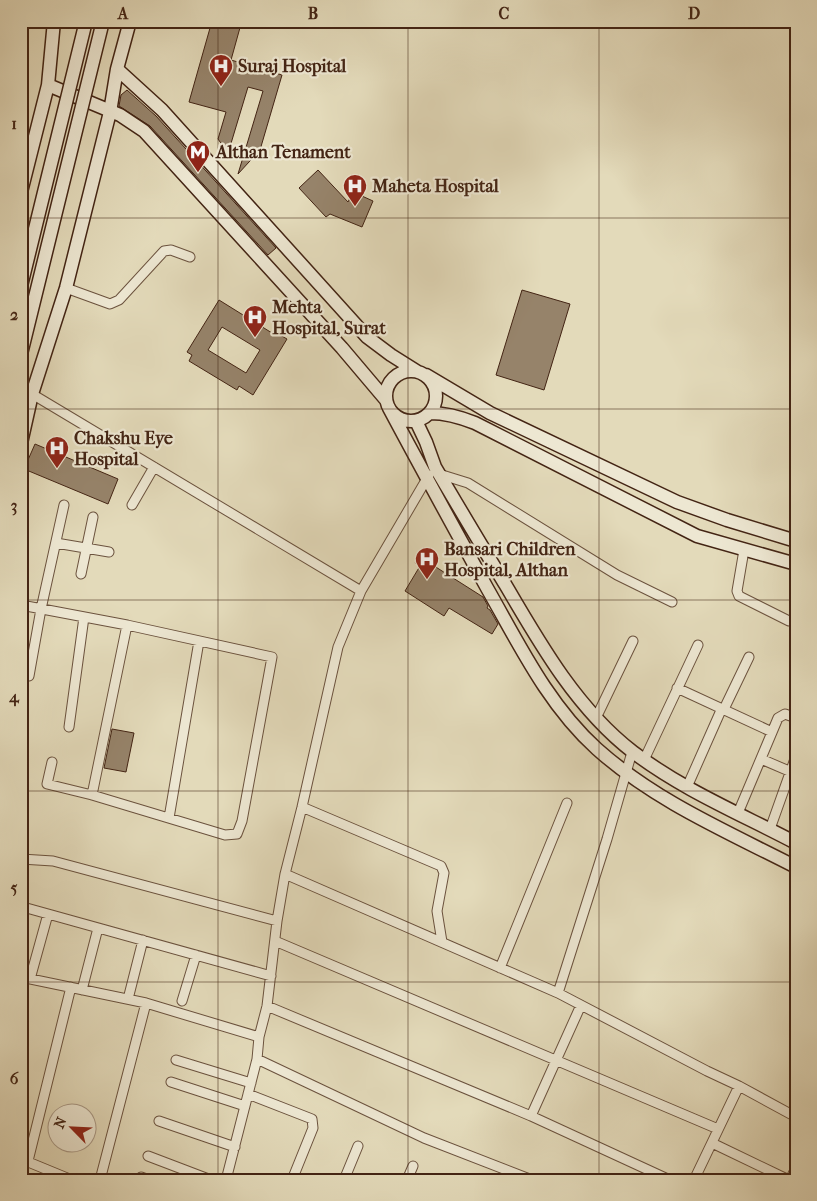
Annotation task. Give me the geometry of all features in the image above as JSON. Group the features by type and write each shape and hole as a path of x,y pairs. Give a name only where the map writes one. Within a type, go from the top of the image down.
{"main road":[{"path":"21,192 48,85 54,21"},
{"path":"21,286 86,21"},
{"path":"21,354 103,21"},
{"path":"21,443 32,394 66,288 110,112 117,69 130,21"},
{"path":"117,69 162,110 367,337 391,355 490,413 677,502 727,520 796,541"},
{"path":"48,85 128,119 144,131 335,341 388,404 434,473 551,660 596,718 632,752 687,787 796,843"},
{"path":"410,371 422,373 432,382 436,389 436,398 430,413 416,421 400,419 394,414 388,404 389,384 401,373 410,371"},
{"path":"430,413 443,413 475,423 697,536 796,564"},
{"path":"416,421 426,442 434,473 534,673 564,714 585,737 625,772 678,806 796,867"}],"street":[{"path":"66,288 110,304 119,300 164,250 171,250 190,257"},
{"path":"32,394 361,591"},
{"path":"132,505 154,467"},
{"path":"226,1180 257,1060 259,1037 267,1006 285,874 338,647 361,591 434,473 468,482 617,575 672,602"},
{"path":"28,676 64,505"},
{"path":"81,574 94,518"},
{"path":"56,543 109,552"},
{"path":"744,550 737,591 739,596 789,621"},
{"path":"21,605 127,625 272,657 240,830 237,834 225,835 92,795 47,784 52,762"},
{"path":"69,727 84,617"},
{"path":"92,795 127,625"},
{"path":"169,818 199,641"},
{"path":"596,718 633,641"},
{"path":"644,760 698,645"},
{"path":"687,787 749,657"},
{"path":"678,688 772,732"},
{"path":"738,813 781,715 796,718"},
{"path":"558,993 607,840 632,752"},
{"path":"770,829 793,773 796,756"},
{"path":"761,758 793,773"},
{"path":"500,968 567,803"},
{"path":"302,807 441,866 444,873 437,911 442,942"},
{"path":"21,859 53,860 277,922"},
{"path":"285,874 558,993 796,1117"},
{"path":"23,907 271,976"},
{"path":"48,914 25,978 146,1003 259,1037"},
{"path":"82,990 98,928"},
{"path":"128,1000 143,940"},
{"path":"275,941 718,1129"},
{"path":"182,1001 196,955"},
{"path":"71,987 24,1160 72,1180"},
{"path":"100,1180 146,1003"},
{"path":"267,1006 531,1116 670,1180"},
{"path":"531,1116 581,1006"},
{"path":"176,1060 251,1083"},
{"path":"257,1060 424,1138 532,1180"},
{"path":"172,1082 245,1106"},
{"path":"694,1180 739,1086"},
{"path":"248,1094 309,1117 314,1123 292,1180"},
{"path":"159,1121 235,1147"},
{"path":"712,1143 790,1180 796,1168"},
{"path":"344,1180 358,1146"},
{"path":"148,1156 212,1180"},
{"path":"406,1180 412,1166"}],"building":[{"path":"212,21 230,21 241,24 231,60 282,75 260,150 238,174 263,91 248,87 229,150 227,147 225,149 218,139 226,112 189,102"},
{"path":"127,90 156,116 276,248 268,255 150,126 119,106 121,95"},
{"path":"318,170 348,202 353,192 373,201 362,227 330,214 326,217 299,188"},
{"path":"522,290 570,304 544,390 496,375"},
{"path":"219,300 272,333 273,331 287,339 253,395 239,386 237,390 189,361 192,355 187,352","holes":["222,327 260,350 246,373 208,350"]},
{"path":"35,444 118,479 108,504 24,469"},
{"path":"420,557 483,597 488,606 487,608 498,624 492,634 449,608 444,616 405,591 420,566 415,563"},
{"path":"112,729 134,733 126,772 104,768"}],"place":[{"name":"Suraj Hospital","path":"221,87"},
{"name":"Althan Tenament","path":"198,173"},
{"name":"Maheta Hospital","path":"355,207"},
{"name":"Mehta Hospital, Surat","path":"255,338"},
{"name":"Chakshu Eye Hospital","path":"57,469"},
{"name":"Bansari Children Hospital, Althan","path":"427,580"}]}
